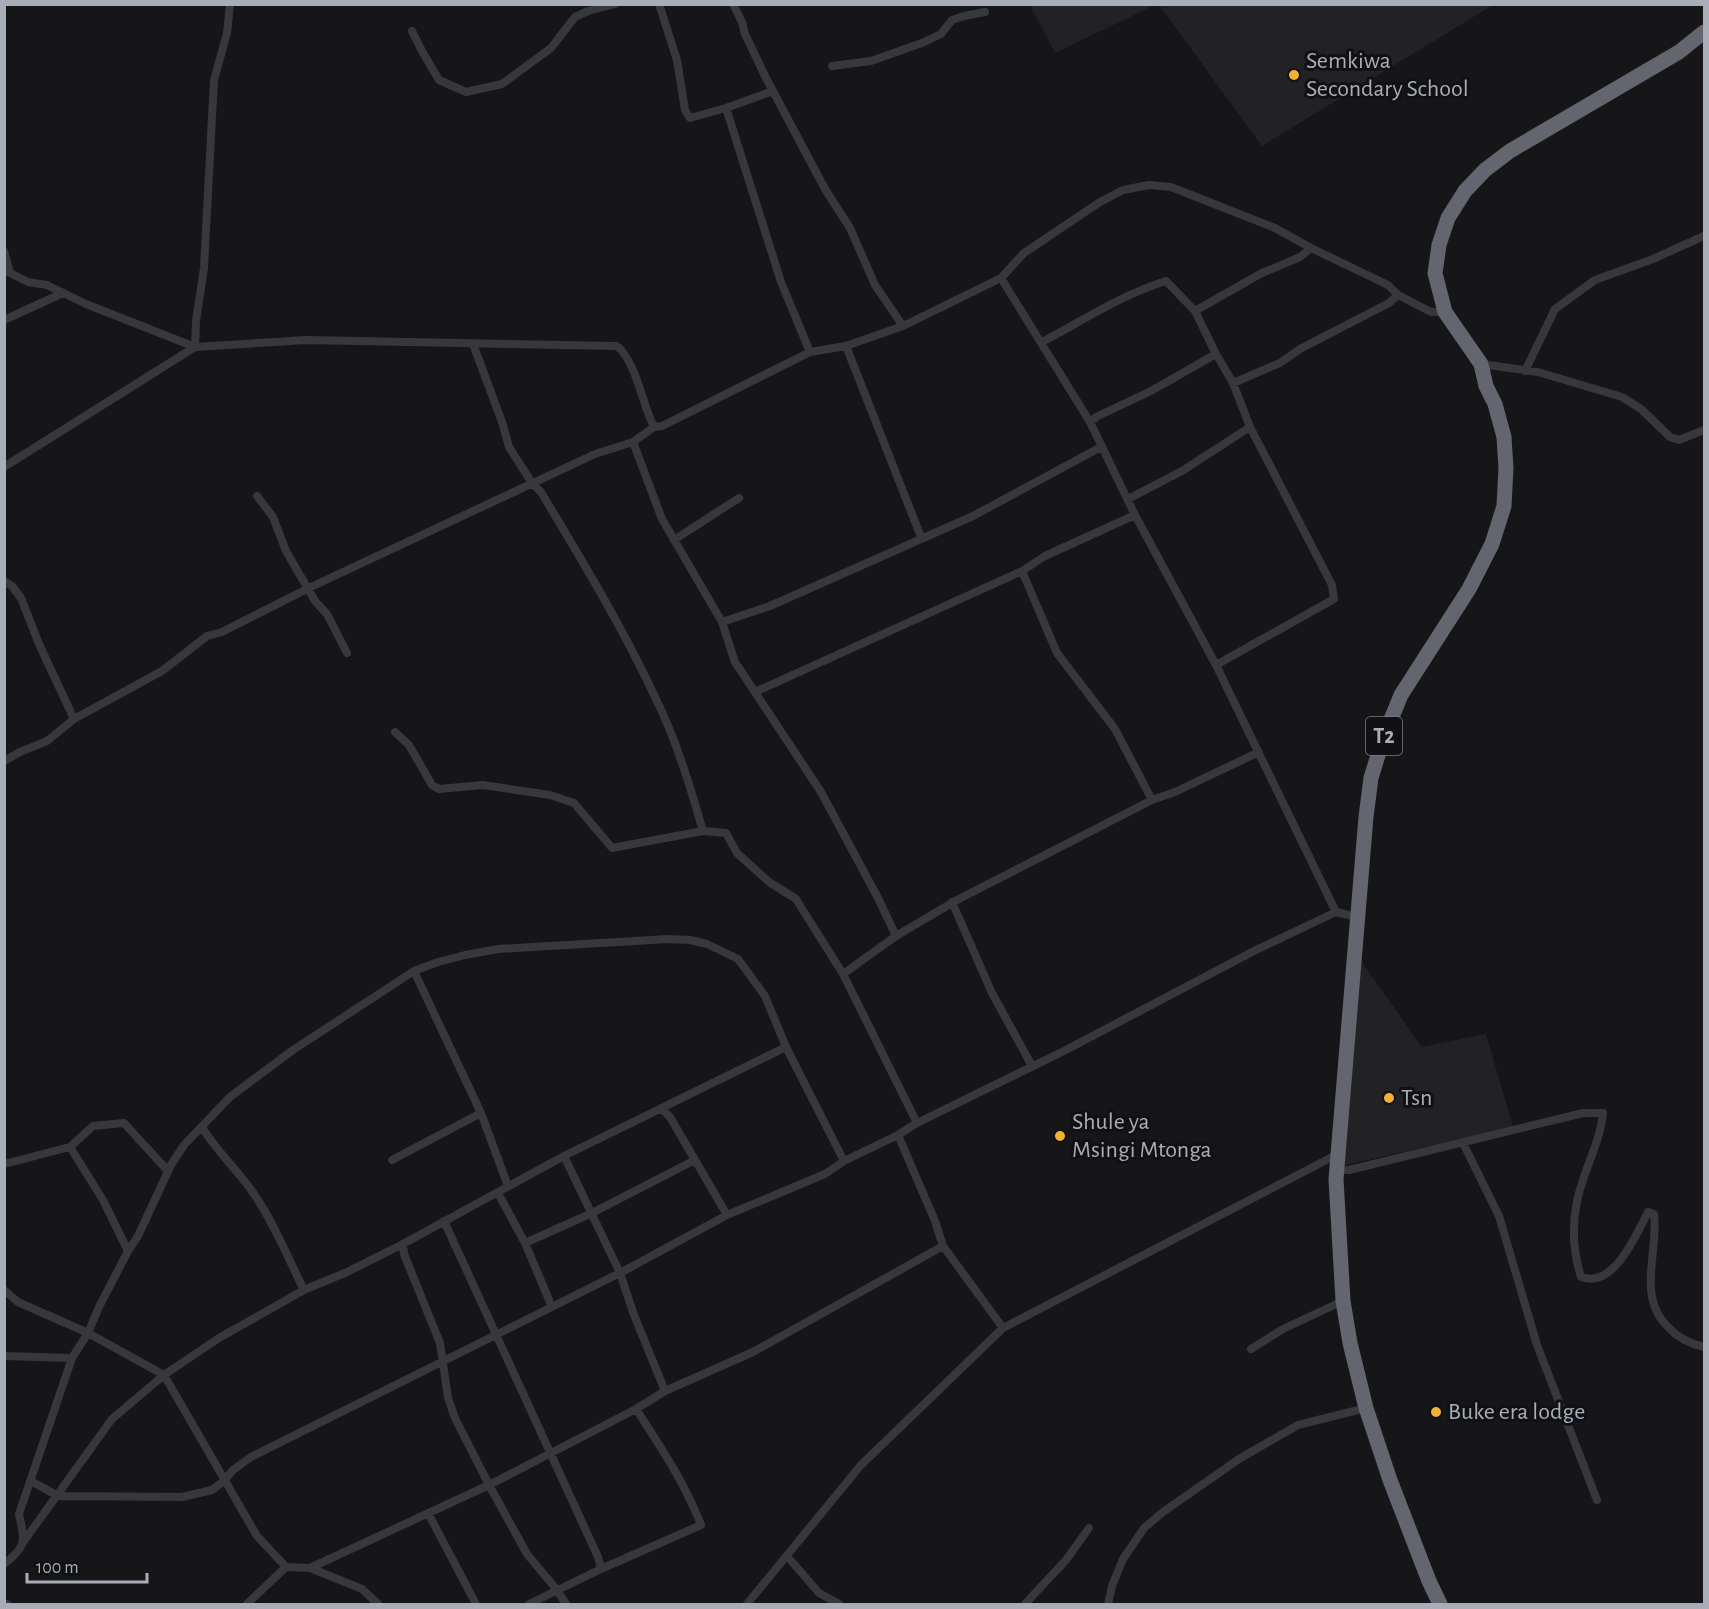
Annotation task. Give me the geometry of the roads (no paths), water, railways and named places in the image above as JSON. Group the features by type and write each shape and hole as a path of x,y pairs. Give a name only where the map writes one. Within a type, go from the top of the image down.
{"highway":[{"name":"T2","path":"1440,1605 1390,1480 1366,1408 1350,1342 1343,1301 1337,1170 1357,917 1371,778 1383,739 1401,695 1468,589 1492,544 1504,506 1506,468 1504,437 1495,404 1486,386 1481,364 1445,312 1435,273 1439,245 1448,218 1465,191 1485,171 1510,151 1679,51 1704,32"}],"street":[{"path":"195,347 196,321 204,268 214,80 227,33 230,4"},
{"path":"412,31 439,80 466,92 502,84 551,48 575,17 615,4"},
{"path":"659,4 677,60 685,110 690,118 773,91"},
{"path":"733,4 773,91 825,189 850,228 875,285 903,326"},
{"path":"832,66 871,61 941,34 952,20 986,12"},
{"path":"726,108 782,282 810,352"},
{"path":"4,761 47,741 74,719 162,671 207,636 222,632 307,588 595,454 633,442 654,428 810,352 846,346 903,326 1001,278 1024,253 1100,202 1124,190 1149,185 1171,186 1275,228 1388,285 1398,295 1431,312 1445,312"},
{"path":"1526,370 1555,309 1595,280 1653,259 1704,236"},
{"path":"1195,311 1260,274 1300,257 1311,248"},
{"path":"4,251 7,272 28,282 47,285 195,347 306,340 617,346 624,352 637,382 646,413 654,428"},
{"path":"1001,278 1090,422 1135,515 1216,665 1336,912"},
{"path":"1042,342 1117,302 1166,281 1195,311 1233,383 1250,427 1332,585 1334,598 1216,665"},
{"path":"4,320 63,293"},
{"path":"1233,383 1280,363 1300,349 1389,303 1398,295"},
{"path":"473,344 509,447 532,483 541,492 603,595 656,699 688,783 703,831"},
{"path":"846,346 921,537"},
{"path":"4,466 195,347"},
{"path":"1090,422 1216,354"},
{"path":"1481,364 1538,372 1622,397 1641,409 1670,437 1679,440 1704,430"},
{"path":"1128,499 1182,471 1250,427"},
{"path":"633,442 662,519 722,622 735,662 821,792 896,936"},
{"path":"722,622 770,606 921,537 929,536 973,516 1101,447"},
{"path":"257,496 273,517 286,551 315,601 327,614 347,653"},
{"path":"674,540 739,498"},
{"path":"754,692 1022,571 1045,556 1135,515"},
{"path":"1022,571 1057,653 1115,729 1152,800"},
{"path":"4,581 12,586 21,598 39,644 74,719"},
{"path":"394,732 410,745 432,785 439,789 483,785 550,795 574,803 612,848 703,831 726,833 737,853 769,882 796,898 843,974 917,1123"},
{"path":"843,974 896,936 952,902 1152,800 1175,792 1259,752"},
{"path":"952,902 992,993 1032,1066"},
{"path":"31,1481 58,1496 182,1497 212,1490 251,1457 620,1274 727,1215 825,1174 844,1161 898,1135 917,1123 1254,951 1336,912 1357,917"},
{"path":"24,1541 19,1514 72,1358 88,1333 99,1307 138,1236 168,1171 184,1145 230,1097 293,1050 414,971 465,955 498,950 609,942 690,940 707,945 738,959 765,996 786,1047 844,1161"},
{"path":"414,971 480,1113 508,1186"},
{"path":"4,1564 18,1551 112,1419 164,1375 219,1338 304,1290 403,1244 564,1156 786,1047"},
{"path":"662,1109 670,1117 727,1215"},
{"path":"392,1160 480,1113"},
{"path":"1337,1170 1350,1170 1583,1113 1603,1113 1602,1127 1575,1206 1574,1236 1581,1277 1587,1279 1604,1276 1619,1263 1648,1212 1654,1214 1650,1297 1660,1320 1676,1335 1704,1347"},
{"path":"4,1164 70,1147 93,1126 124,1123 168,1171"},
{"path":"202,1127 253,1193 304,1290"},
{"path":"898,1135 935,1221 943,1246 1003,1328"},
{"path":"1463,1143 1499,1216 1537,1346 1597,1500"},
{"path":"70,1147 103,1200 128,1251"},
{"path":"747,1605 861,1465 1003,1328 1338,1154"},
{"path":"564,1156 620,1274 665,1391"},
{"path":"525,1243 592,1213 695,1160"},
{"path":"498,1193 525,1243 552,1307"},
{"path":"444,1221 598,1557 601,1569"},
{"path":"403,1244 404,1254 440,1343 448,1398 455,1418 527,1554 557,1590 566,1605"},
{"path":"310,1568 489,1485 636,1409 665,1391 753,1353 943,1246"},
{"path":"4,1290 18,1302 88,1333 164,1375 257,1536 286,1567 310,1568 362,1589 378,1605"},
{"path":"1251,1349 1283,1329 1343,1301"},
{"path":"4,1356 72,1358"},
{"path":"1108,1605 1112,1586 1123,1559 1144,1528 1163,1512 1239,1459 1298,1425 1366,1408"},
{"path":"529,1605 601,1569 701,1525 690,1498 674,1469 636,1409"},
{"path":"428,1513 476,1605"},
{"path":"1025,1605 1066,1560 1089,1528"},
{"path":"787,1556 819,1593 839,1605"},
{"path":"248,1605 286,1567"}],"place":[{"name":"Semkiwa Secondary School","path":"1294,75"},
{"name":"Tsn","path":"1389,1098"},
{"name":"Shule ya Msingi Mtonga","path":"1060,1136"},
{"name":"Buke era lodge","path":"1436,1412"}]}
